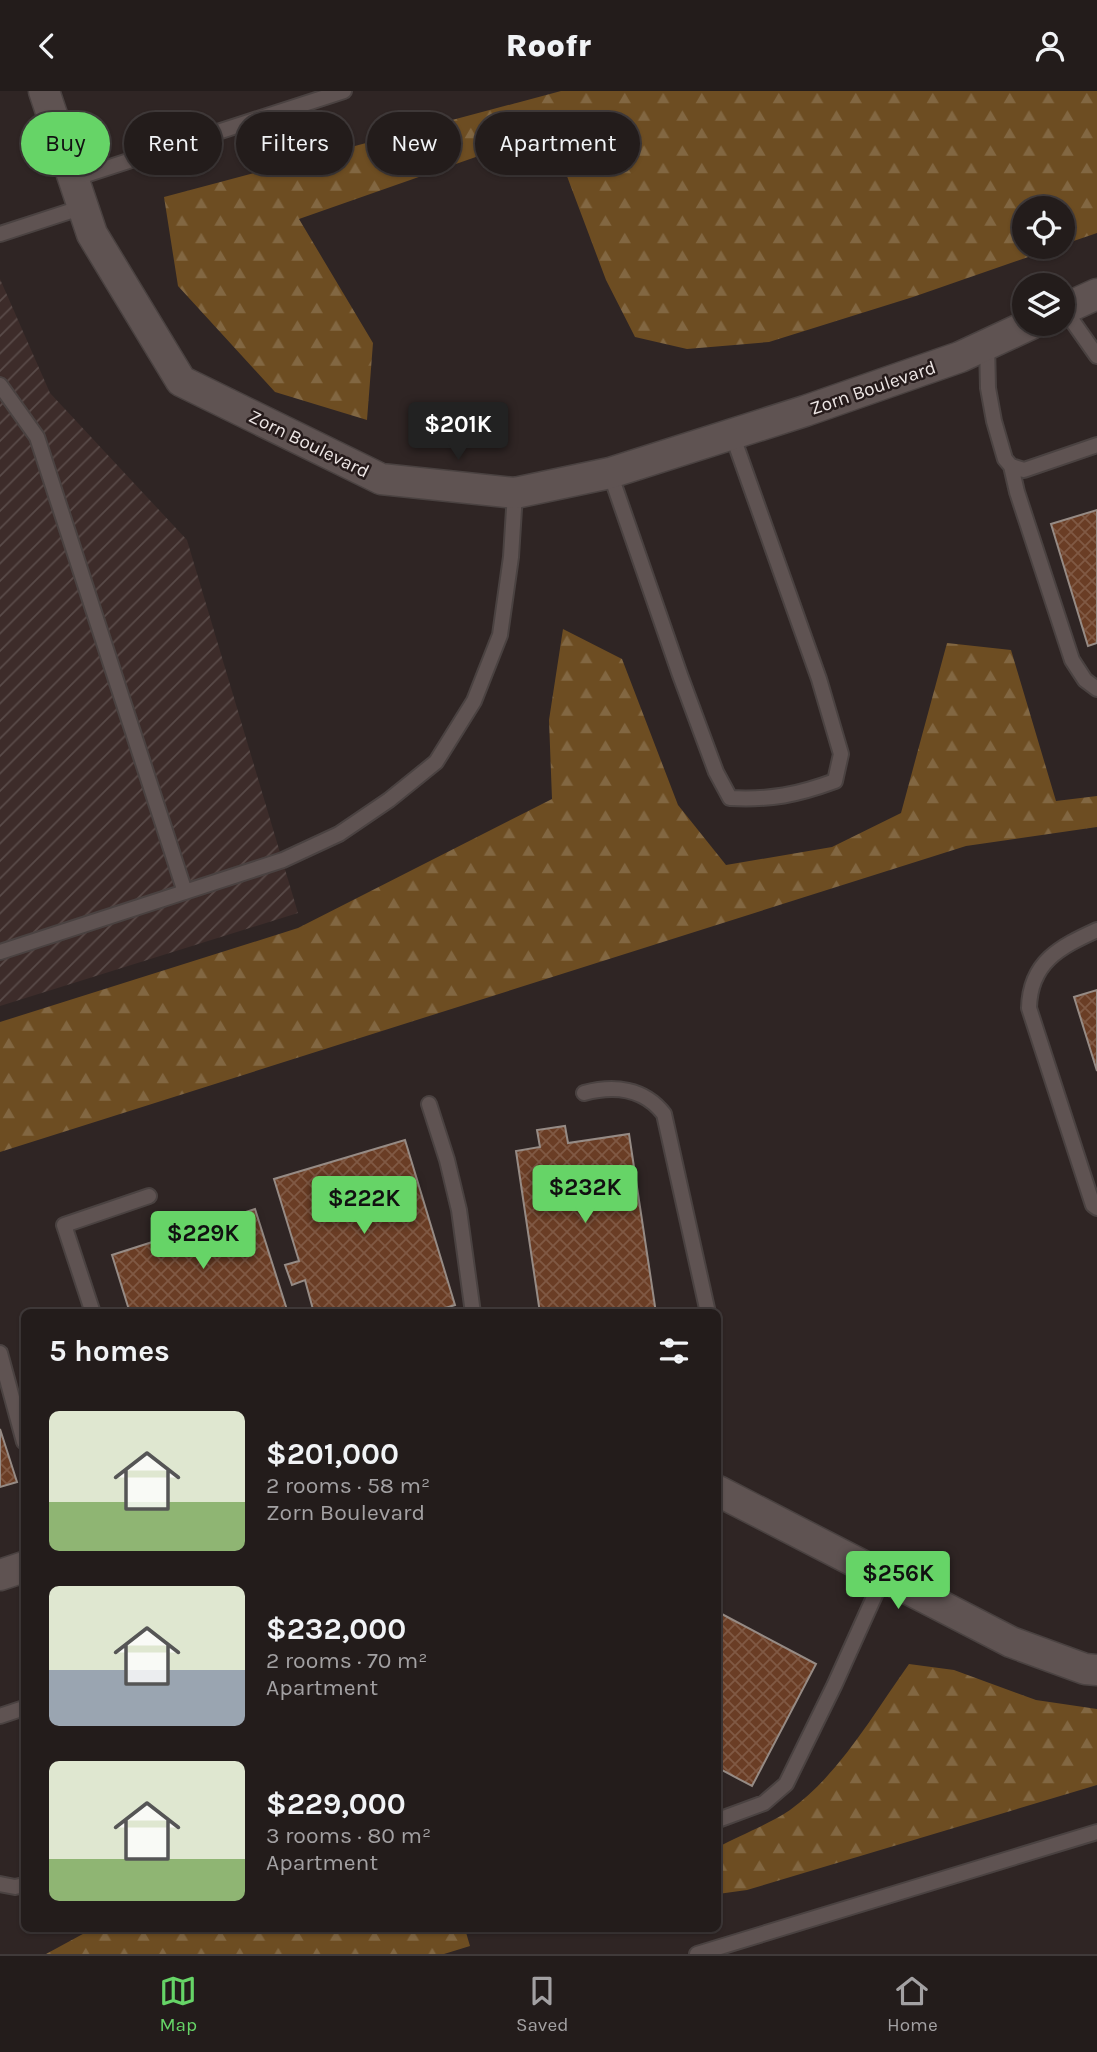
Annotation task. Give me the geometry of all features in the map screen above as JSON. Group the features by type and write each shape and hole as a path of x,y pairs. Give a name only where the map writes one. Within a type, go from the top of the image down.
{"street":[{"name":"Zorn Boulevard","path":"44,91 92,235 181,381 381,479 515,493 610,473 805,411 947,362 1012,333"},
{"path":"1075,304 1097,294"},
{"path":"721,1493 1011,1642 1086,1669 1097,1670"},
{"path":"0,1575 21,1568"}],"lane":[{"path":"74,179 344,91"},
{"path":"0,234 83,207"},
{"path":"1075,326 1097,356"},
{"path":"987,344 988,388 1005,459 1010,466 1072,660 1085,680 1097,689"},
{"path":"0,385 37,437 185,892"},
{"path":"610,473 680,675 716,772 730,798 760,800 802,793 835,781 842,754 819,678 732,435"},
{"path":"1010,466 1024,470 1097,445"},
{"path":"0,952 283,860 339,834 389,800 436,762 474,701 500,635 511,557 515,493"},
{"path":"1097,930 1063,946 1040,968 1029,992 1029,1008 1093,1205 1097,1208"},
{"path":"584,1093 603,1088 633,1091 656,1103 664,1114 707,1309"},
{"path":"429,1104 459,1210 472,1309"},
{"path":"92,1309 64,1225 149,1196"},
{"path":"0,1353 21,1431"},
{"path":"721,1819 764,1803 786,1784 884,1575"},
{"path":"0,1716 21,1709"},
{"path":"697,1954 1097,1832"},
{"path":"0,1884 21,1886"}],"shaded area":[{"path":"0,279 50,393 187,540 298,913 0,1006"}],"green space":[{"path":"561,91 1097,91 1097,233 1075,241 1075,196 1012,196 1012,259 1022,259 769,342 687,349 635,337 606,280 567,175 640,175 640,112 482,112"},
{"path":"475,114 475,157 461,162 461,118"},
{"path":"367,143 367,175 424,175 299,219 373,343 367,420 275,392 178,286 164,197 246,175 353,175 353,147"},
{"path":"563,629 622,659 678,805 726,865 832,847 901,813 947,643 1011,650 1056,801 1097,796 1097,827 966,846 0,1152 0,1022 298,928 552,799 549,720"},
{"path":"909,1664 954,1670 1036,1700 1097,1709 1097,1785 747,1890 721,1894 721,1846 790,1810 808,1796 855,1742"},
{"path":"86,1932 466,1932 470,1946 444,1954 46,1954"}],"building":[{"path":"1097,510 1097,643 1088,646 1051,524"},
{"path":"1097,990 1097,1071 1074,997"},
{"path":"565,1126 568,1143 629,1134 655,1309 539,1309 516,1151 540,1147 537,1130"},
{"path":"405,1140 455,1305 442,1309 313,1309 305,1280 292,1285 285,1265 299,1261 274,1179"},
{"path":"255,1209 287,1309 129,1309 112,1255"},
{"path":"0,1429 17,1482 0,1487"},
{"path":"721,1614 816,1664 752,1786 721,1770"}]}
